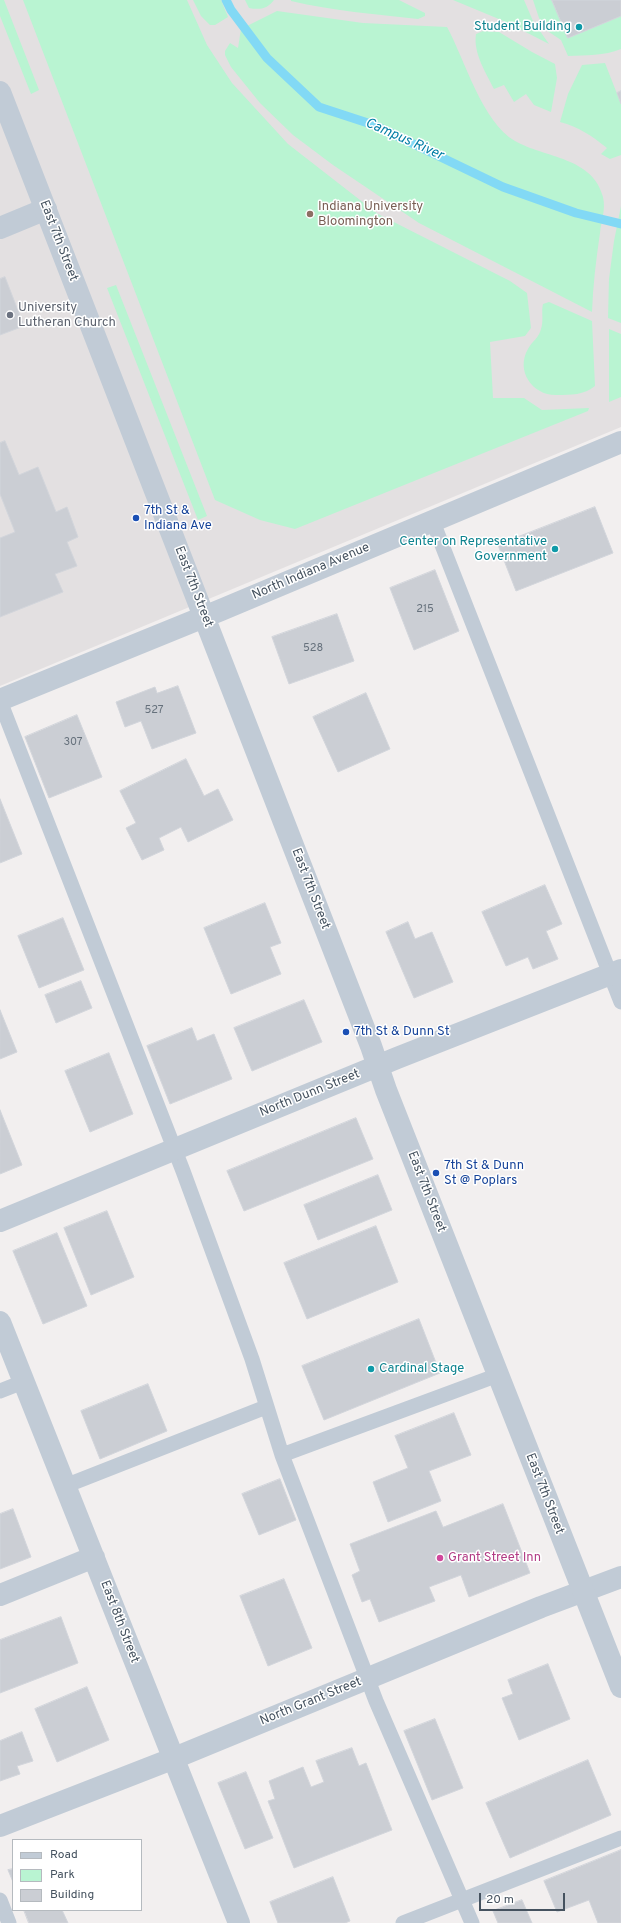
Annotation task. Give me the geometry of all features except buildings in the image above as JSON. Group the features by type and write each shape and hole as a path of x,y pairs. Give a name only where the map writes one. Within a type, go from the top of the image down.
{"street":[{"name":"East 7th Street","path":"0,92 205,616 582,1592 621,1687"},
{"path":"0,228 46,209"},
{"name":"North Indiana Avenue","path":"0,700 434,522 621,442"},
{"name":"North Dunn Street","path":"0,1221 174,1151 378,1066 616,973"},
{"name":"East 8th Street","path":"0,1322 94,1557 172,1759 239,1923"},
{"path":"0,1595 94,1557"},
{"name":"North Grant Street","path":"0,1826 172,1759 368,1678 621,1577"}],"lane":[{"path":"434,522 616,973 621,1002"},
{"path":"0,700 183,1171 252,1359 266,1408 282,1455 368,1678 464,1901 472,1923"},
{"path":"282,1455 498,1375"},
{"path":"0,1391 23,1382"},
{"path":"65,1486 266,1408"},
{"path":"403,1923 464,1901 621,1838"},
{"path":"0,1900 9,1923"}],"shaded area":[{"name":"Indiana University Bloomington","path":"0,0 621,0 621,427 0,686"}],"green space":[{"path":"0,0 4,0 39,90 31,94 0,16"},
{"path":"23,0 187,0 207,45 232,83 288,144 378,214 510,281 527,293 531,328 525,336 490,342 493,398 524,398 542,410 589,408 588,411 295,529 260,520 215,500"},
{"path":"193,0 221,0 228,17 215,25 210,25 201,16"},
{"path":"245,0 274,0 266,7 257,9 249,8"},
{"path":"291,0 399,0 425,13 425,16 418,19 354,12"},
{"path":"453,0 524,0 533,21 549,44 506,22"},
{"path":"533,0 552,0 568,38 621,16 621,49 602,54 568,56 561,40 546,30 539,18"},
{"path":"277,11 363,23 447,27 475,89 493,120 503,132 515,141 527,147 579,166 598,184 603,197 604,211 596,263 592,312 419,223 333,165 293,135 260,103 231,67 225,55 225,51 230,43 238,48 241,29"},
{"path":"483,31 499,32 555,64 557,78 551,112 534,105 526,94 514,102 504,85 494,89 484,70 476,48 476,34"},
{"path":"605,63 621,104 621,155 610,159 601,154 607,148 585,132 560,122 568,94 582,65"},
{"path":"621,206 621,323 608,318 609,279 614,241"},
{"path":"116,285 207,516 198,520 107,288"},
{"path":"549,302 592,321 595,386 582,393 572,395 548,394 534,387 525,373 525,357 528,349 540,332 542,326 543,304"},
{"path":"609,329 621,334 621,397 609,402"}],"waterway":[{"name":"Campus River","path":"226,0 231,10 267,58 319,107 374,125 503,187 576,213 621,224"}],"place":[{"name":"Student Building","path":"579,27"},
{"name":"Indiana University Bloomington","path":"310,214"},
{"name":"University Lutheran Church","path":"10,315"},
{"name":"7th St & Indiana Ave","path":"136,518"},
{"name":"Center on Representative Government","path":"555,549"},
{"name":"7th St & Dunn St","path":"346,1032"},
{"name":"7th St & Dunn St @ Poplars","path":"436,1173"},
{"name":"Cardinal Stage","path":"371,1369"},
{"name":"Grant Street Inn","path":"440,1558"}]}
